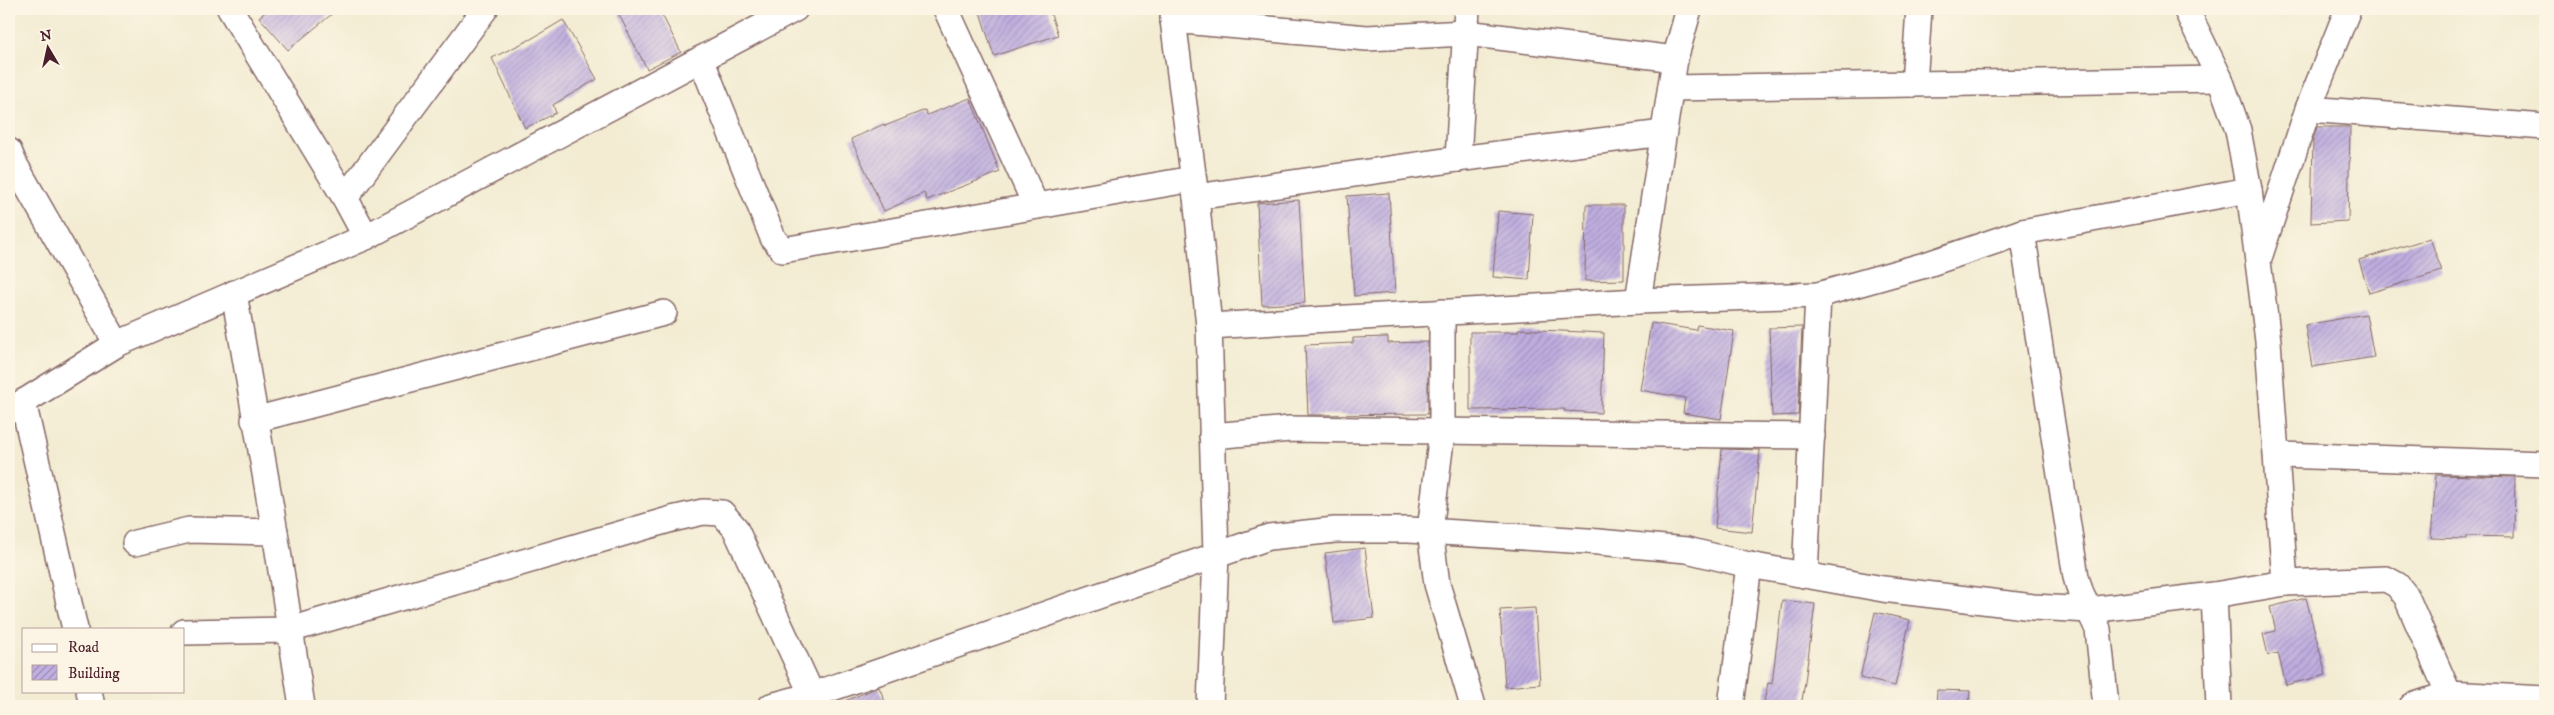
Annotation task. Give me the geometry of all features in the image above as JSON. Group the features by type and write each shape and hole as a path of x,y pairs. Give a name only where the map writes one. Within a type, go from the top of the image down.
{"street":[{"path":"230,9 345,198 366,237"},
{"path":"946,9 1036,206"},
{"path":"1638,301 1675,59 1689,9"},
{"path":"1914,84 1919,9"},
{"path":"2186,9 2220,78 2238,130 2249,190 2268,341 2277,454 2284,583"},
{"path":"2258,262 2308,109 2348,9"},
{"path":"345,198 483,10"},
{"path":"75,628 16,407 117,344 366,237 788,11"},
{"path":"1210,706 1216,554 1209,326 1174,14 1366,38 1467,21 1675,59"},
{"path":"1458,159 1467,21"},
{"path":"701,59 773,238 783,250 1036,206 1458,159 1663,133"},
{"path":"1671,88 2220,78"},
{"path":"2308,109 2545,126"},
{"path":"9,151 117,344"},
{"path":"1209,326 1638,301 1818,295 1925,264 2022,232 2249,190"},
{"path":"2022,232 2076,577 2081,594 2098,629 2106,706"},
{"path":"234,293 254,420 275,532 302,706"},
{"path":"1805,575 1818,295"},
{"path":"1442,312 1442,432 1430,531 1437,584 1472,706"},
{"path":"254,420 664,313"},
{"path":"1212,436 1290,429 1812,436"},
{"path":"2277,454 2545,464"},
{"path":"185,632 290,630 672,519 702,512 722,513 735,528 812,695"},
{"path":"136,543 189,530 275,532"},
{"path":"772,706 812,695 1216,554 1270,537 1334,530 1430,531 1687,550 1749,565 1883,589 2033,607 2090,610 2214,595 2284,583 2386,579 2397,586 2414,612 2451,700"},
{"path":"1732,706 1749,565"},
{"path":"2214,595 2219,706"},
{"path":"89,692 92,706"},
{"path":"2412,706 2451,700 2545,699"}],"building":[{"path":"269,9 338,9 288,50 259,17"},
{"path":"616,9 659,9 681,52 647,69"},
{"path":"979,9 1049,9 1058,35 994,56"},
{"path":"563,20 597,79 553,105 556,113 525,128 492,58 531,39"},
{"path":"970,98 1000,172 927,200 924,193 884,211 851,139 884,124 885,126 925,110 927,115"},
{"path":"2317,127 2350,127 2348,221 2311,223 2313,140"},
{"path":"1389,193 1395,293 1354,296 1347,196"},
{"path":"1299,200 1305,303 1262,305 1257,203"},
{"path":"1586,205 1624,205 1624,280 1585,281"},
{"path":"1498,211 1533,214 1529,280 1493,277"},
{"path":"2430,238 2442,271 2369,293 2359,260"},
{"path":"2366,314 2374,357 2312,367 2305,325"},
{"path":"1651,323 1696,330 1697,325 1734,331 1721,419 1683,413 1685,398 1640,390"},
{"path":"1802,327 1798,415 1772,416 1769,328"},
{"path":"1518,329 1604,333 1601,413 1564,411 1565,409 1470,410 1470,332 1518,332"},
{"path":"1388,337 1388,343 1428,342 1428,414 1308,415 1305,345 1353,343 1353,338"},
{"path":"1722,449 1760,450 1752,532 1715,528"},
{"path":"2436,475 2515,477 2514,537 2466,536 2466,539 2431,538"},
{"path":"1365,548 1374,618 1334,623 1325,553"},
{"path":"2306,598 2326,675 2286,685 2278,653 2268,655 2263,634 2276,631 2270,607"},
{"path":"1782,600 1815,604 1801,706 1763,706 1768,683 1772,684"},
{"path":"1535,608 1540,684 1505,687 1500,610"},
{"path":"1875,612 1910,620 1895,686 1860,678"},
{"path":"879,687 887,706 833,706 874,689"},
{"path":"1937,690 1970,691 1969,706 1936,706"}]}
